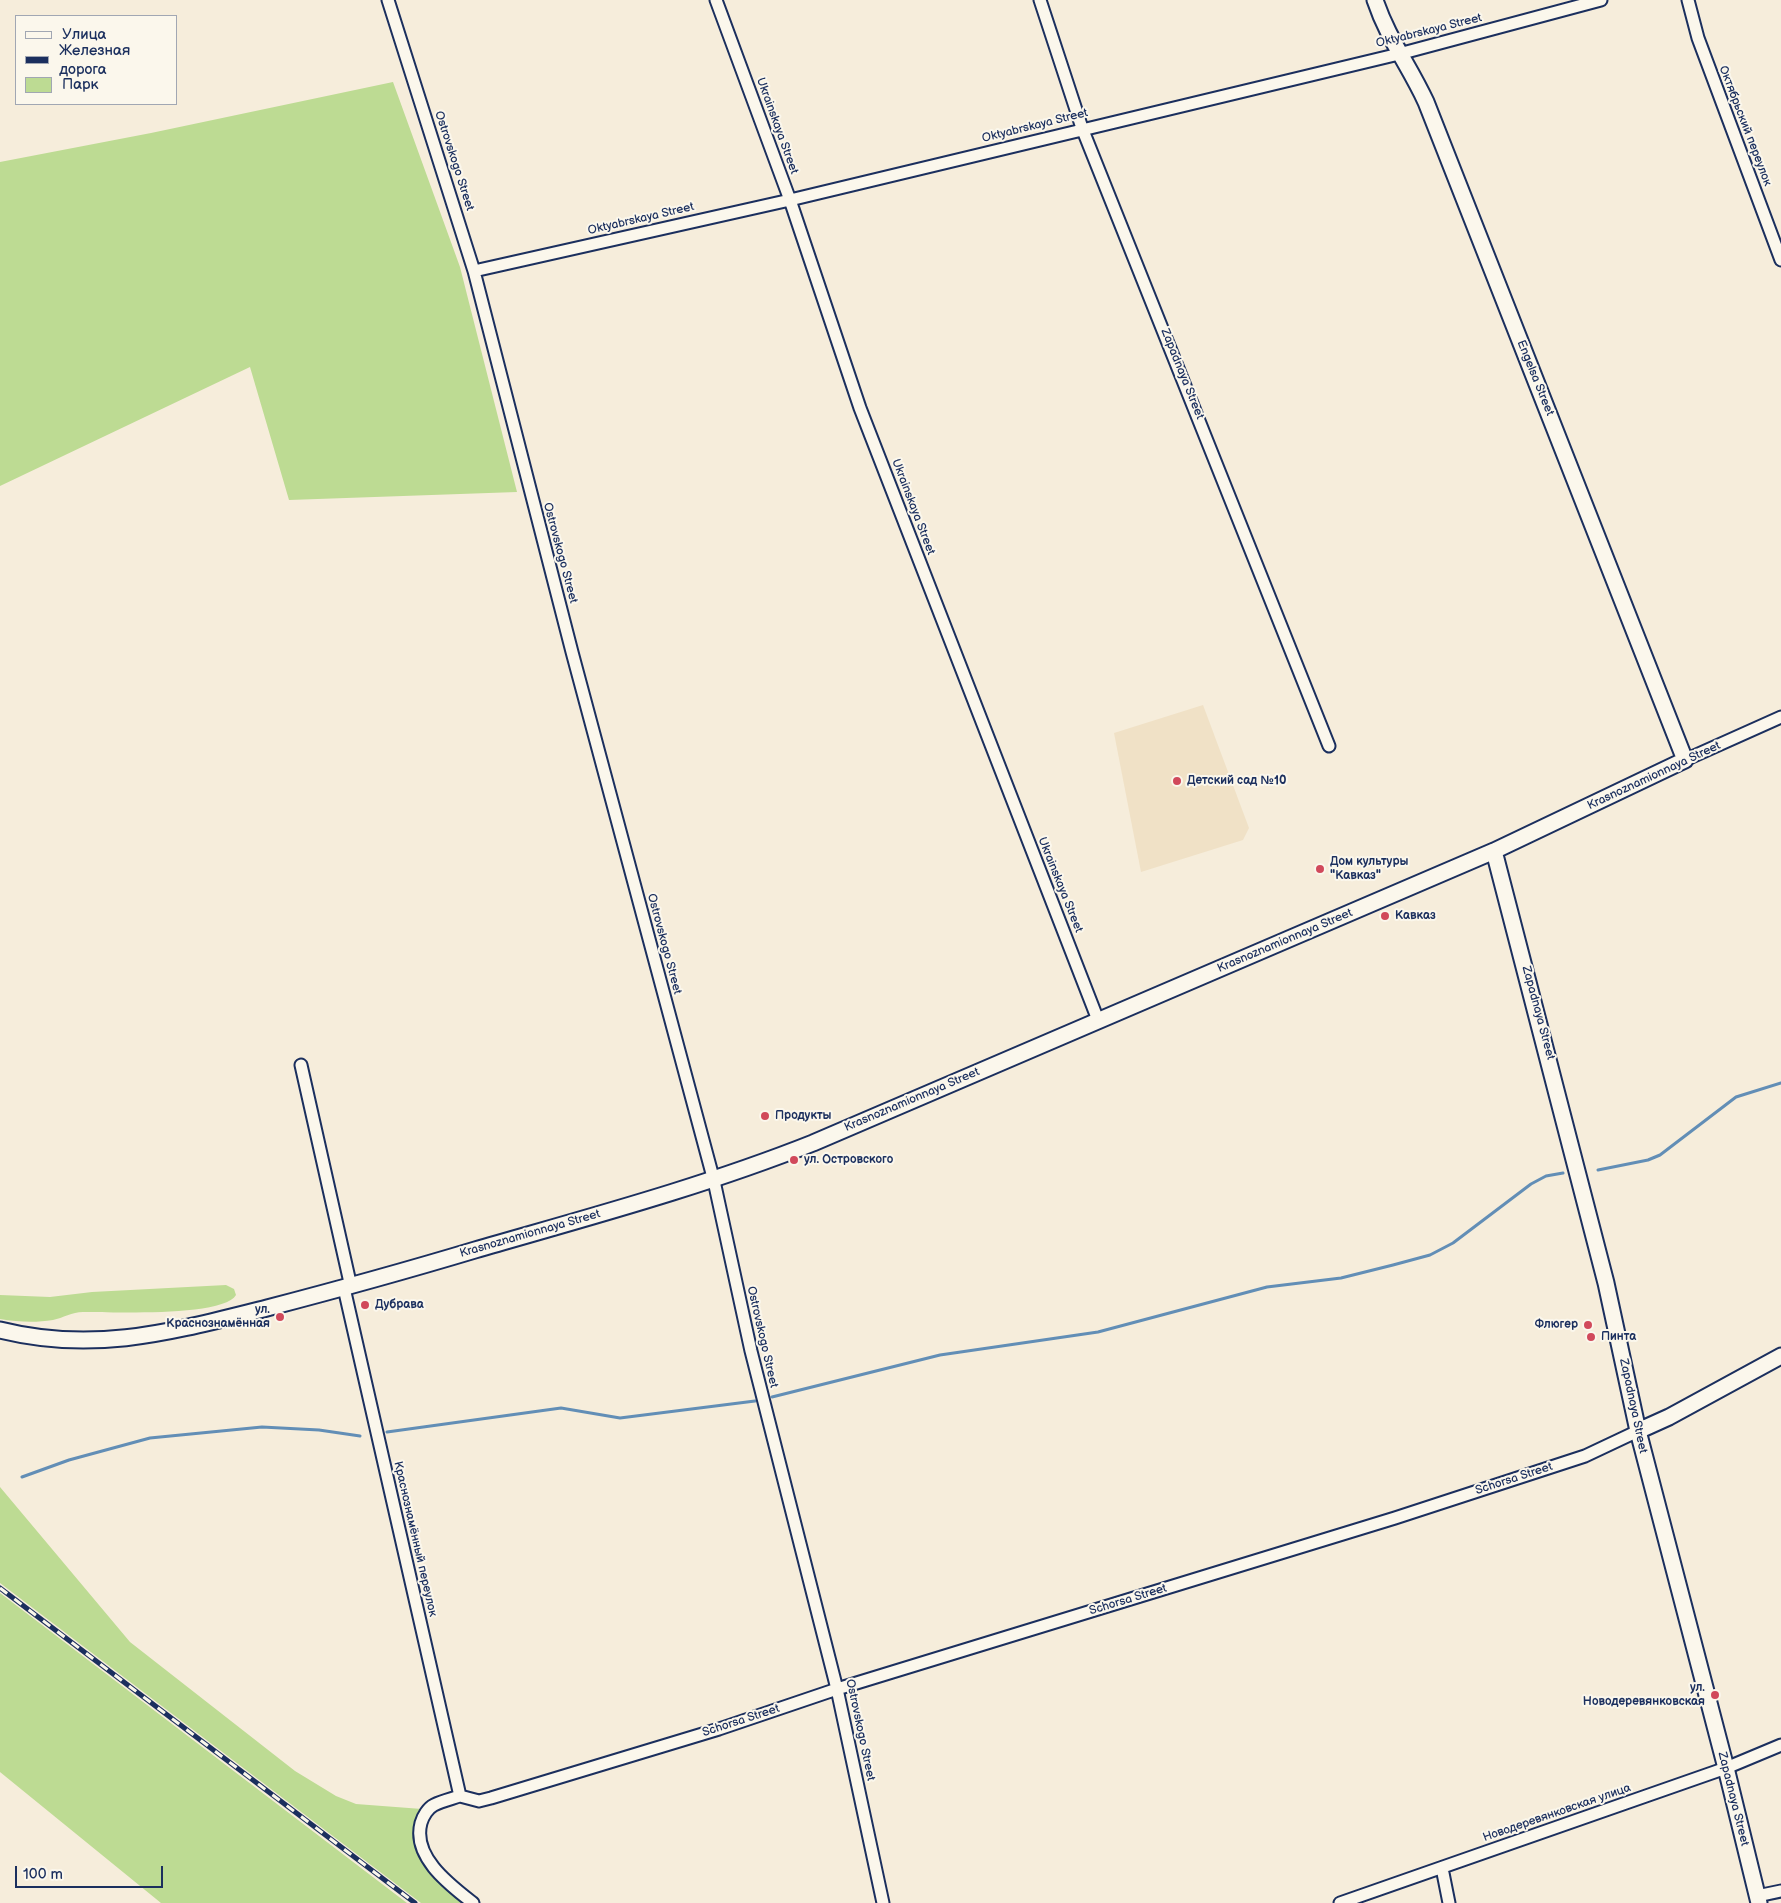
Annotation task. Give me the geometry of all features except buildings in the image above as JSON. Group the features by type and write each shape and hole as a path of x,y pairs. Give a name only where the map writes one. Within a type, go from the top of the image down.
{"main road":[{"name":"Engelsa Street","path":"1375,0 1389,37 1412,72 1426,102 1685,760"},
{"name":"Krasnoznamionnaya Street","path":"0,1330 28,1336 66,1339 133,1339 172,1332 347,1287 714,1181 813,1142 1494,851 1685,760"},
{"name":"Zapadnaya Street","path":"1494,851 1606,1283 1638,1431 1726,1768 1758,1900"},
{"name":"Schorsa Street","path":"1638,1431 1669,1418 1781,1356"}],"street":[{"name":"Ostrovskogo Street","path":"388,0 474,271 556,594 714,1181 751,1351 837,1689 883,1903"},
{"name":"Ukrainskaya Street","path":"716,0 790,200 860,408 1098,1020"},
{"name":"Zapadnaya Street","path":"1040,0 1082,128 1329,746"},
{"name":"Oktyabrskaya Street","path":"474,271 790,200 1082,128 1399,54 1601,0"},
{"name":"Октябрьский переулок","path":"1688,0 1698,38 1781,260"},
{"name":"Krasnoznamionnaya Street","path":"1685,760 1781,717"},
{"name":"Краснознамённый переулок","path":"301,1065 347,1287 460,1796"},
{"name":"Schorsa Street","path":"460,1796 479,1801 492,1798 719,1729 837,1689 1404,1515 1585,1456 1638,1431"},
{"name":"Новодеревянковская улица","path":"1340,1903 1726,1768 1781,1745"},
{"path":"460,1796 433,1805 423,1817 420,1837 424,1852 436,1870 473,1903"},
{"path":"1442,1868 1449,1903"},
{"path":"1758,1900 1781,1891"}],"shaded area":[{"name":"Детский сад №10","path":"1203,705 1249,828 1243,840 1141,872 1114,733"}],"green space":[{"path":"393,82 460,267 517,492 289,500 250,367 0,486 0,162 151,133"},
{"path":"226,1285 234,1289 236,1295 227,1302 211,1307 165,1312 79,1312 40,1322 0,1319 0,1295 50,1297 92,1292"},
{"path":"0,1487 130,1642 295,1771 336,1796 356,1804 422,1809 413,1827 417,1851 430,1871 463,1903 421,1903 0,1583"},
{"path":"0,1593 407,1903 161,1903 0,1772"}],"waterway":[{"path":"1598,1170 1648,1160 1660,1155 1736,1097 1781,1083"},
{"path":"772,1397 940,1355 1098,1332 1267,1287 1341,1278 1430,1255 1453,1243 1531,1184 1546,1176 1563,1173"},
{"path":"387,1432 561,1408 620,1418 755,1401"},
{"path":"22,1477 69,1460 150,1438 262,1427 319,1430 360,1436"}],"railway":[{"path":"0,1588 415,1903"}],"place":[{"name":"Детский сад №10","path":"1177,781"},
{"name":"Дом культуры \"Кавказ\"","path":"1320,869"},
{"name":"Кавказ","path":"1385,916"},
{"name":"Продукты","path":"765,1116"},
{"name":"ул. Островского","path":"794,1160"},
{"name":"Дубрава","path":"365,1305"},
{"name":"ул. Краснознамённая","path":"280,1317"},
{"name":"Флюгер","path":"1588,1325"},
{"name":"Пинта","path":"1591,1337"},
{"name":"ул. Новодеревянковская","path":"1715,1695"}]}
